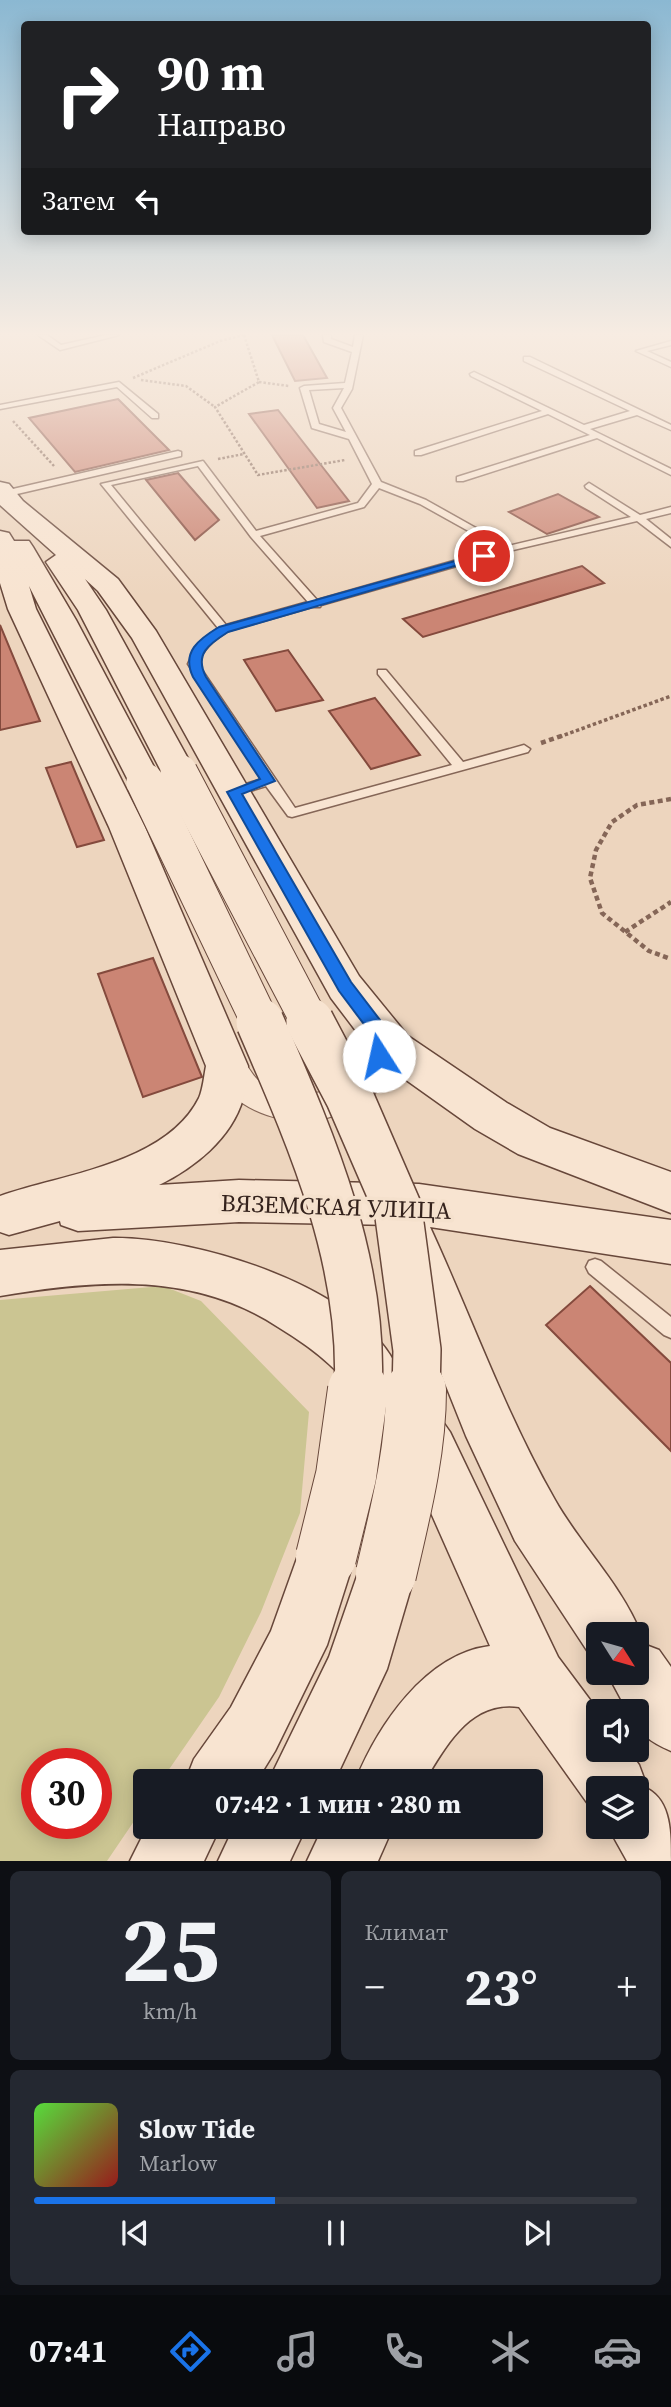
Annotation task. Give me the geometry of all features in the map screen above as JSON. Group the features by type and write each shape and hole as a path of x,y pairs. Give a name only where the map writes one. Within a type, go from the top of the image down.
{"main road":[{"path":"4,509 26,556 62,620 162,777 349,1096 485,1417 535,1521 603,1622"},
{"path":"4,509 108,585 146,637 345,987 384,1036 440,1083 534,1141 671,1193"},
{"path":"4,509 22,609 127,827 227,1066 228,1085 222,1100 200,1131 166,1160 111,1187 5,1215"},
{"path":"162,777 261,1020 335,1216 351,1281 359,1335 354,1431 326,1557 296,1645 253,1729 226,1769"},
{"name":"ВЯЗЕМСКАЯ УЛИЦА","path":"5,1215 239,1200 419,1205 671,1242"},
{"path":"306,1769 356,1669 386,1574 404,1496 416,1420 417,1350 398,1209"},
{"path":"0,1273 130,1260 205,1271 280,1299 346,1342 387,1386 431,1451 536,1679 607,1776"},
{"path":"395,1769 421,1725 463,1685 489,1674 515,1673 536,1679"},
{"path":"646,1685 671,1719"},
{"path":"649,1835 668,1861"},
{"path":"163,1861 179,1839"},
{"path":"252,1861 266,1839"},
{"path":"341,1861 353,1839"}],"street":[{"path":"227,1066 239,1086 272,1105 300,1110 327,1105 352,1094 369,1077 379,1056 384,1036"}],"lane":[{"path":"314,422 315,426 352,437"},
{"path":"344,422 377,484 423,502 508,549"},
{"path":"418,453 516,422"},
{"path":"572,422 671,472"},
{"path":"584,428 604,422"},
{"path":"460,479 598,435"},
{"path":"4,509 66,480 178,454"},
{"path":"223,629 105,484 200,463 254,535 316,605"},
{"path":"254,535 361,505 377,484"},
{"path":"589,486 639,518 671,544"},
{"path":"524,749 292,813 268,781 193,664 195,653 208,639 223,629 508,549 671,510"},
{"path":"382,672 460,767"},
{"path":"234,792 268,781"},
{"path":"595,1267 671,1329"}],"path":[{"path":"13,422 66,480"},
{"path":"224,422 257,475 363,457"},
{"path":"524,749 671,696"},
{"path":"671,799 637,805 612,822 596,850 590,878 602,912 649,951 671,959"},
{"path":"625,932 671,902"}],"shaded area":[{"path":"163,1286 201,1301 309,1412 300,1513 261,1612 219,1697 169,1769 133,1769 133,1823 107,1861 0,1861 0,1300"}],"building":[{"path":"32,422 141,422 169,450 75,472"},
{"path":"255,422 287,422 349,501 317,508"},
{"path":"178,473 219,520 195,540 146,480"},
{"path":"558,494 599,517 547,534 509,512"},
{"path":"582,566 604,583 423,637 403,619"},
{"path":"0,625 40,721 0,730"},
{"path":"288,650 323,700 276,711 244,660"},
{"path":"375,698 420,755 371,769 329,711"},
{"path":"71,762 104,840 77,847 46,768"},
{"path":"153,958 202,1077 143,1097 98,974"},
{"path":"590,1286 671,1363 671,1451 546,1325"}],"route":[{"path":"379,1056 378,1035 374,1025 345,987 234,792 268,781 199,677 193,664 195,653 208,639 223,629 484,556"}]}
